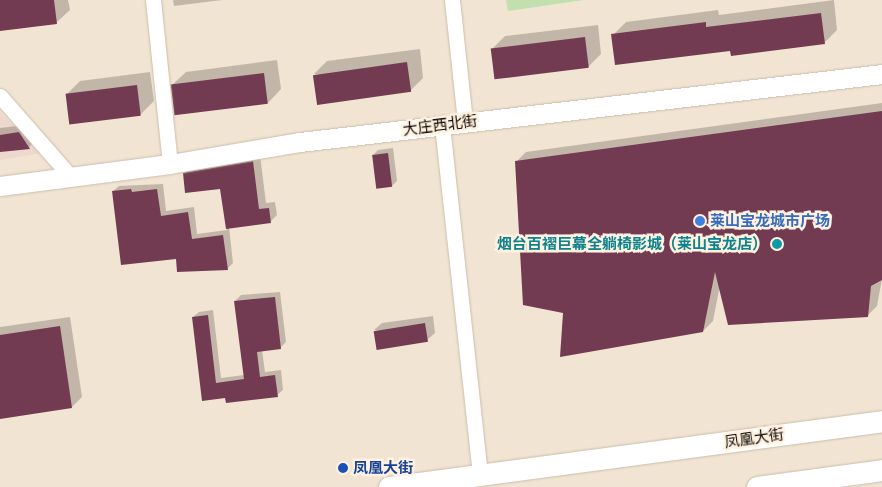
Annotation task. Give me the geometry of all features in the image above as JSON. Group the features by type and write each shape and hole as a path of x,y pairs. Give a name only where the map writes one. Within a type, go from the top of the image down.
{"main road":[{"name":"凤凰大街","path":"389,487 882,421"},
{"path":"757,487 796,484 882,470"}],"street":[{"path":"153,0 170,164"},
{"path":"452,0 465,122"},
{"name":"大庄西北街","path":"0,186 170,164 300,142 882,74"},
{"path":"0,96 71,177"},
{"path":"442,126 480,475"}],"shaded area":[{"path":"0,112 42,153 0,160"}],"green space":[{"path":"506,0 584,0 508,11"}],"building":[{"path":"0,0 54,0 57,24 0,31"},
{"path":"821,13 825,44 731,56 730,51 615,65 611,34 706,22 706,27"},
{"path":"585,37 589,68 494,79 491,49"},
{"path":"407,62 411,92 317,105 313,75"},
{"path":"264,73 268,104 174,115 171,84"},
{"path":"137,85 141,116 69,125 66,94"},
{"name":"莱山宝龙城市广场","path":"882,111 882,280 871,286 868,317 728,325 715,272 703,332 560,357 563,313 523,305 515,161"},
{"path":"19,132 30,149 0,152 0,135"},
{"path":"388,153 392,187 376,189 372,155"},
{"path":"253,161 259,209 269,208 271,223 226,229 220,189 185,193 183,173"},
{"path":"131,189 132,192 157,189 161,216 188,212 192,239 223,235 228,270 177,272 176,259 121,265 112,191"},
{"path":"275,297 281,349 257,352 260,377 275,375 278,397 226,403 225,398 202,401 192,317 208,315 216,383 244,379 234,301"},
{"path":"425,323 428,342 377,350 374,331"},
{"path":"60,326 72,408 0,419 0,335"}],"place":[{"name":"莱山宝龙城市广场","path":"700,221"},
{"name":"烟台百褶巨幕全躺椅影城（莱山宝龙店）","path":"777,244"},
{"name":"凤凰大街","path":"343,468"}]}
